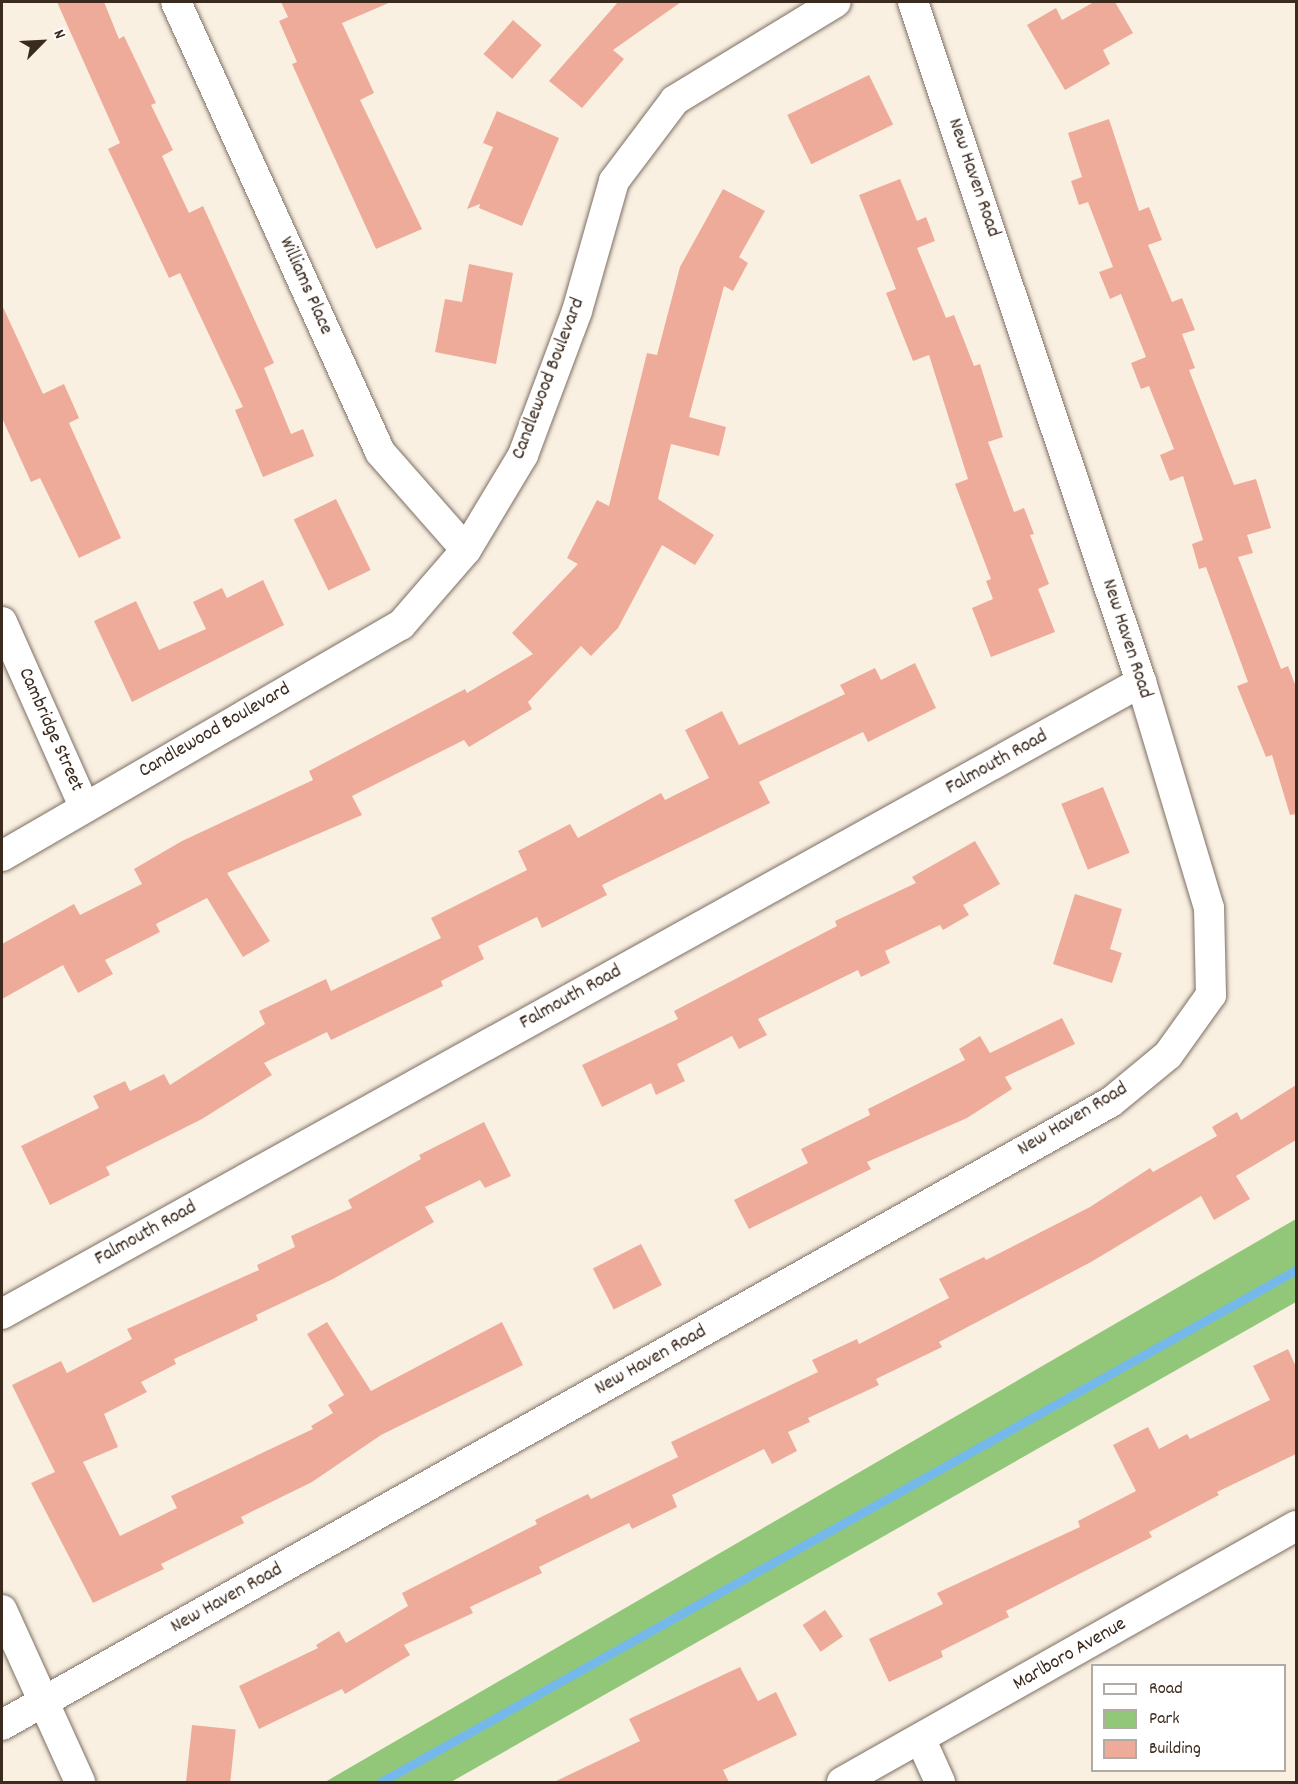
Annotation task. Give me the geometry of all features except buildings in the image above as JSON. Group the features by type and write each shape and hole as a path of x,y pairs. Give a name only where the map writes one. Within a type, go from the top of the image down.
{"street":[{"name":"Williams Place","path":"176,2 380,452 466,550"},
{"name":"Candlewood Boulevard","path":"2,856 84,806 401,625 466,550 523,455 577,311 614,181 675,100 836,2"},
{"name":"New Haven Road","path":"2,1725 1111,1102 1168,1055 1211,995 1209,908 1141,682 913,2"},
{"name":"Cambridge Street","path":"2,622 84,806"},
{"name":"Falmouth Road","path":"2,1314 1141,682"},
{"name":"Marlboro Avenue","path":"842,1782 1294,1535"},
{"path":"2,1610 80,1782"},
{"path":"921,1740 940,1782"}],"green space":[{"path":"1296,1219 1296,1302 451,1782 325,1782"}],"waterway":[{"path":"381,1782 1296,1270"}]}
